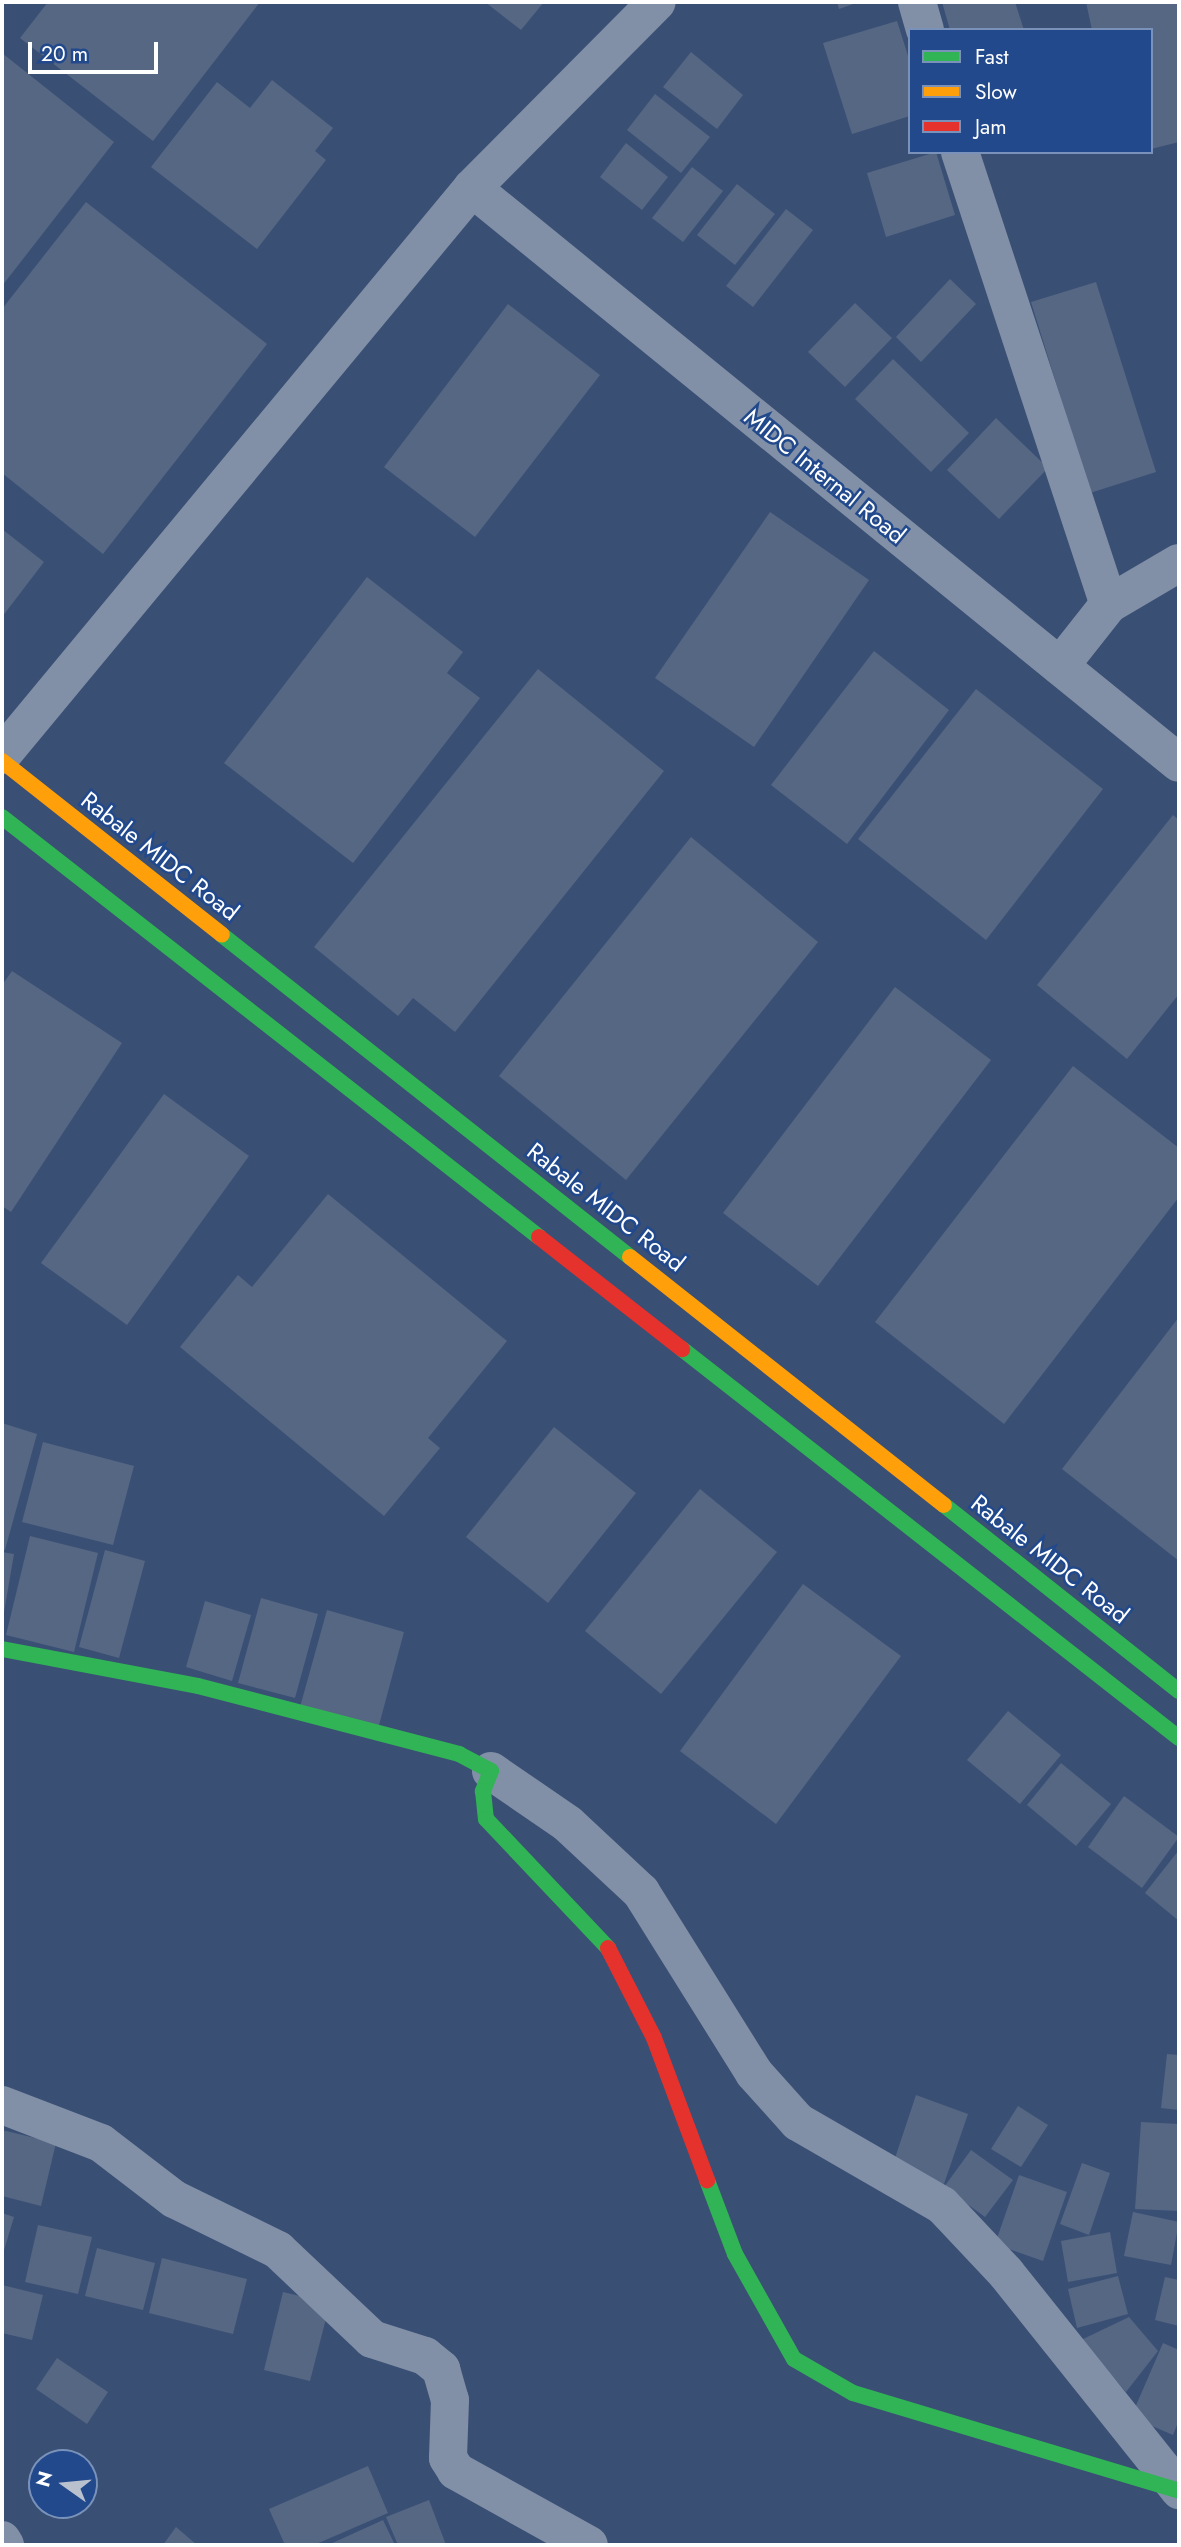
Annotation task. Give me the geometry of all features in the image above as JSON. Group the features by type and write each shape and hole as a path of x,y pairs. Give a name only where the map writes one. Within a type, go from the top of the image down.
{"main road":[{"name":"Rabale MIDC Road","path":"2,761 1179,1691"},
{"path":"2,817 466,1176 1179,1738"},
{"path":"466,1176 491,1146"},
{"path":"858,1483 881,1453"},
{"path":"2,1649 198,1686 459,1754 491,1771 483,1791 486,1819 610,1949 654,2038 735,2254 794,2359 853,2393 1179,2491"}],"street":[{"path":"2,755 472,188 657,2"},
{"path":"917,2 924,28"},
{"path":"961,154 1108,604"},
{"name":"MIDC Internal Road","path":"472,188 1179,763"},
{"path":"1060,666 1108,604 1179,563"},
{"path":"491,1771 578,1832 641,1892 754,2073 798,2122 942,2205 1006,2273 1179,2491"},
{"path":"2,2105 101,2143 174,2199 278,2250 372,2339 425,2356 441,2369 450,2400 448,2458 456,2472 589,2545"},
{"path":"2,2540 5,2545"}],"building":[{"path":"48,2 260,2 153,141 20,38"},
{"path":"485,2 544,2 521,30"},
{"path":"837,2 859,2 839,9"},
{"path":"942,2 1015,2 1023,28 949,28"},
{"path":"1086,2 1179,2 1179,142 1153,148 1153,28 1092,28"},
{"path":"897,21 908,56 908,117 852,134 823,43"},
{"path":"691,52 743,95 717,129 663,87"},
{"path":"2,53 114,142 2,286"},
{"path":"272,80 333,128 315,151 326,160 257,249 151,167 217,82 250,108"},
{"path":"655,94 710,137 681,173 627,130"},
{"path":"626,143 668,177 642,210 600,177"},
{"path":"937,154 955,215 886,237 867,173"},
{"path":"692,167 723,191 683,242 652,218"},
{"path":"737,184 775,214 735,265 697,235"},
{"path":"86,202 267,344 103,554 2,473 2,309"},
{"path":"786,209 813,230 753,307 726,286"},
{"path":"950,279 976,304 921,362 896,337"},
{"path":"1096,282 1156,472 1090,493 1031,302"},
{"path":"855,303 892,338 845,387 808,352"},
{"path":"508,304 600,375 475,537 384,467"},
{"path":"893,359 969,433 931,472 855,399"},
{"path":"996,418 1048,468 999,519 947,470"},
{"path":"770,512 869,580 754,747 655,678"},
{"path":"2,529 44,562 2,617"},
{"path":"367,577 463,652 447,673 480,698 353,863 224,763"},
{"path":"874,651 949,710 847,844 771,785"},
{"path":"538,669 664,771 455,1032 413,998 398,1016 314,947"},
{"path":"976,689 1103,789 986,940 858,839"},
{"path":"1173,815 1179,820 1179,994 1127,1059 1037,985"},
{"path":"691,837 818,942 626,1180 499,1076"},
{"path":"12,971 122,1043 11,1212 2,1206 2,985"},
{"path":"895,987 991,1060 818,1286 723,1213"},
{"path":"1073,1066 1179,1148 1179,1197 1004,1424 875,1322"},
{"path":"164,1094 249,1156 127,1325 41,1263"},
{"path":"328,1194 507,1341 428,1438 440,1448 384,1516 180,1347 238,1275 252,1287"},
{"path":"1179,1317 1179,1561 1062,1469"},
{"path":"2,1423 37,1434 5,1550 2,1549"},
{"path":"554,1427 636,1493 548,1603 466,1537"},
{"path":"43,1442 134,1466 113,1545 22,1522"},
{"path":"700,1489 777,1552 661,1694 585,1631"},
{"path":"30,1536 98,1553 74,1652 6,1635"},
{"path":"105,1550 145,1561 119,1658 79,1647"},
{"path":"2,1552 14,1554 3,1618 2,1618"},
{"path":"803,1584 901,1656 776,1824 680,1751"},
{"path":"261,1598 318,1614 295,1698 238,1683"},
{"path":"205,1601 251,1615 232,1681 186,1667"},
{"path":"327,1610 404,1632 378,1729 300,1707"},
{"path":"1008,1711 1061,1755 1020,1804 967,1760"},
{"path":"1061,1763 1111,1804 1076,1846 1027,1805"},
{"path":"1124,1796 1179,1837 1142,1888 1088,1847"},
{"path":"1179,1850 1179,1921 1145,1893"},
{"path":"1167,2054 1179,2055 1179,2110 1161,2108"},
{"path":"916,2095 968,2114 944,2184 892,2167"},
{"path":"1018,2106 1048,2125 1021,2167 991,2149"},
{"path":"1141,2122 1179,2124 1179,2211 1135,2209"},
{"path":"2,2130 56,2143 41,2206 2,2196"},
{"path":"971,2150 1013,2180 985,2217 944,2187"},
{"path":"1082,2163 1110,2173 1089,2235 1060,2224"},
{"path":"1019,2175 1067,2192 1043,2261 995,2244"},
{"path":"1133,2212 1179,2222 1171,2265 1124,2256"},
{"path":"2,2213 14,2217 2,2257"},
{"path":"38,2225 92,2237 78,2294 25,2282"},
{"path":"1110,2232 1117,2273 1068,2282 1061,2241"},
{"path":"97,2248 155,2263 143,2310 85,2296"},
{"path":"162,2258 247,2279 233,2334 149,2313"},
{"path":"1118,2276 1128,2314 1077,2328 1068,2289"},
{"path":"1165,2277 1179,2280 1179,2326 1155,2320"},
{"path":"2,2285 43,2295 32,2340 2,2333"},
{"path":"283,2292 330,2303 310,2381 264,2370"},
{"path":"1129,2317 1158,2351 1126,2392 1081,2340"},
{"path":"1163,2343 1179,2350 1179,2420 1173,2435 1131,2417"},
{"path":"57,2358 108,2392 87,2424 36,2389"},
{"path":"368,2466 388,2513 314,2545 285,2545 269,2509"},
{"path":"429,2500 446,2545 398,2545 386,2517"},
{"path":"383,2520 395,2545 328,2545"},
{"path":"176,2527 197,2545 163,2545"}],"traffic: fast":[{"path":"2,817 539,1237"},
{"path":"222,935 630,1257"},
{"path":"682,1349 1179,1738"},
{"path":"944,1505 1179,1691"},
{"path":"2,1649 198,1686 459,1754 491,1771 483,1791 486,1819 608,1948"},
{"path":"707,2180 735,2254 794,2359 853,2393 1179,2491"}],"traffic: slow":[{"path":"2,761 222,935"},
{"path":"630,1257 944,1505"}],"traffic: jam":[{"path":"539,1237 682,1349"},
{"path":"608,1948 654,2038 707,2180"}]}
